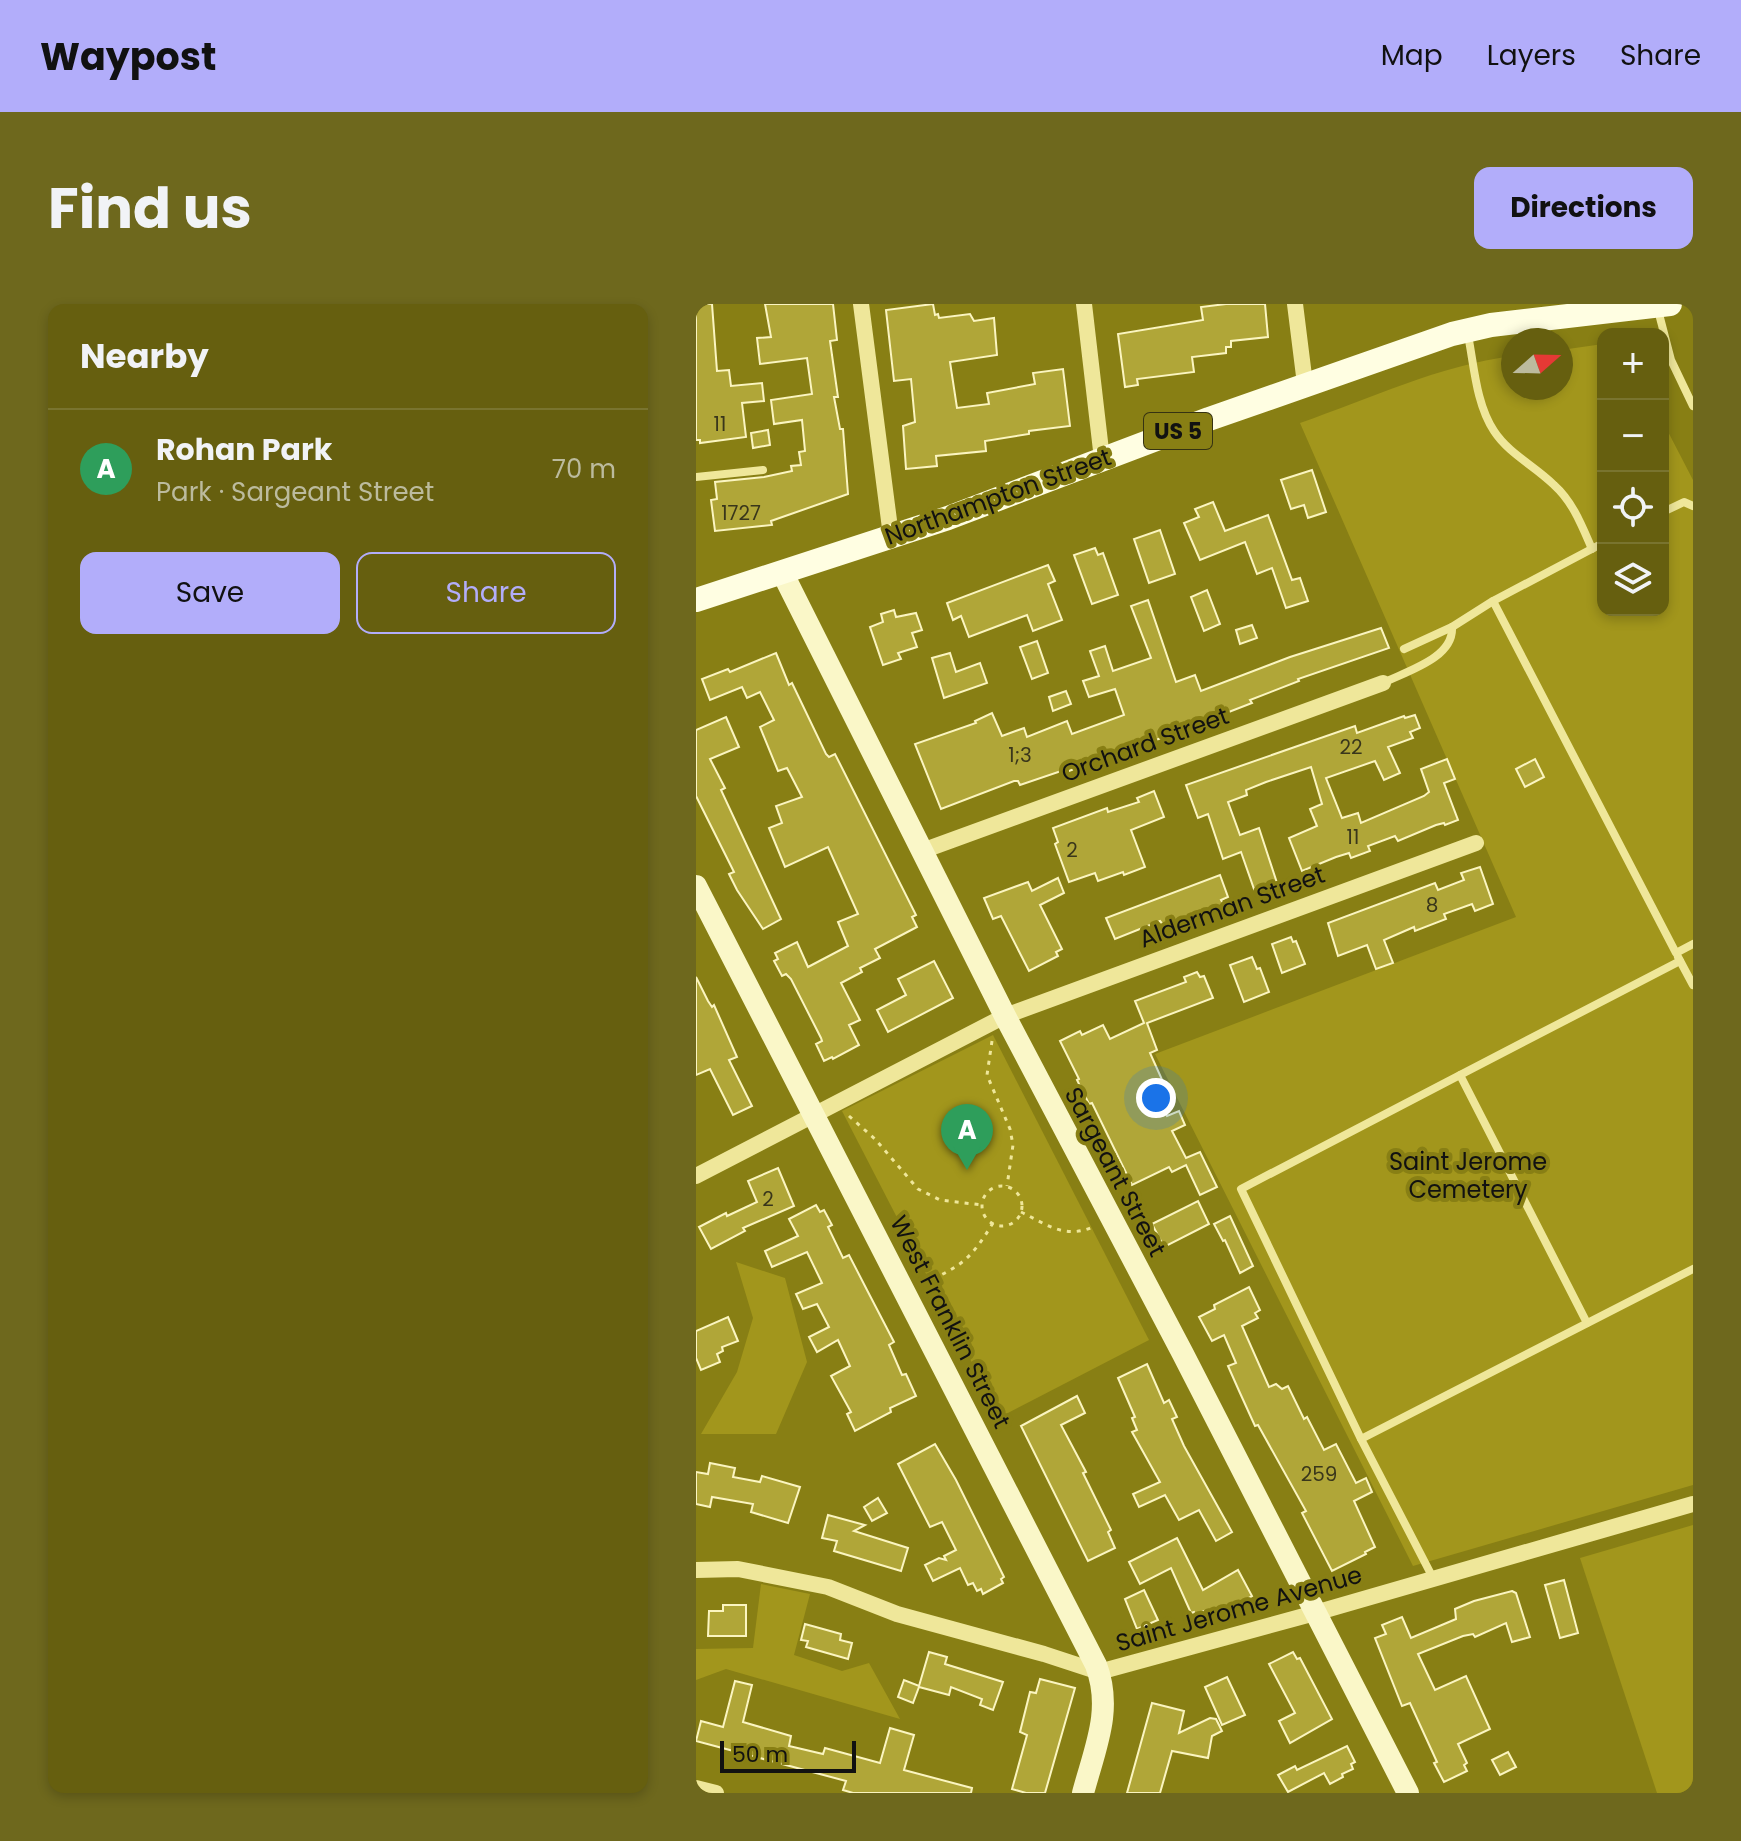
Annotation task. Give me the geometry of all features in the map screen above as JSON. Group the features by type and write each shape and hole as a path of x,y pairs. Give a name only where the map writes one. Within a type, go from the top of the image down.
{"main road":[{"name":"Northampton Street","path":"696,600 948,518 1305,384 1515,313 1664,305"}],"street":[{"path":"861,304 891,536"},
{"path":"1084,304 1102,459"},
{"path":"1295,304 1305,384"},
{"name":"Sargeant Street","path":"782,572 1005,1016 1408,1793"},
{"name":"Orchard Street","path":"922,851 1383,683"},
{"name":"Alderman Street","path":"696,1176 1005,1016 1476,843"},
{"name":"West Franklin Street","path":"696,886 1004,1481 1099,1672 1105,1712 1083,1793"},
{"name":"Saint Jerome Avenue","path":"700,1570 738,1569 828,1587 897,1614 1099,1672 1693,1504"},
{"path":"696,1788 716,1793"}],"lane":[{"path":"1664,305 1671,360 1693,406"},
{"path":"1467,330 1481,398 1494,432 1561,492 1578,517 1592,549"},
{"path":"696,477 763,470"},
{"path":"1669,509 1684,502 1693,506"},
{"path":"1404,649 1452,627 1493,601 1601,544"},
{"path":"1493,601 1693,985"},
{"path":"1383,683 1440,654 1453,635 1452,627"},
{"path":"1433,1578 1361,1439 1241,1189 1678,957 1693,944"},
{"path":"1460,1075 1587,1323"},
{"path":"1361,1439 1693,1269"}],"path":[{"path":"1005,1016 993,1035 987,1071 1012,1137 1013,1152 1007,1186"},
{"path":"812,1115 842,1111 867,1130 905,1177 924,1193 940,1200 982,1205"},
{"path":"1007,1186 1014,1189 1021,1199 1021,1212 1016,1220 1002,1226 993,1223 982,1205 992,1188 1007,1186"},
{"path":"1021,1212 1072,1234 1110,1219"},
{"path":"942,1274 970,1257 993,1223"}],"green space":[{"name":"Saint Jerome Cemetery","path":"1597,345 1597,616 1669,616 1669,434 1693,480 1693,1485 1413,1566 1155,1054 1516,917 1300,423 1432,375 1501,358 1501,400 1573,400 1573,348"},
{"path":"993,1035 1149,1340 1000,1417 842,1111"},
{"path":"736,1262 785,1278 807,1362 776,1434 701,1434 737,1372 753,1318"},
{"path":"1693,1525 1693,1793 1657,1793 1580,1558"},
{"path":"761,1584 810,1594 794,1655 842,1671 869,1663 900,1719 726,1669 696,1680 696,1649 753,1648"}],"building":[{"path":"696,304 712,304 717,371 729,370 731,386 762,383 764,401 742,403 746,437 700,443 696,440"},
{"path":"765,304 833,304 837,340 830,341 838,397 834,397 840,429 843,429 848,494 771,521 772,525 715,531 711,500 717,499 715,482 792,471 791,466 801,465 799,452 805,451 802,420 774,424 771,400 812,394 807,358 760,364 757,338 771,337"},
{"path":"933,304 935,315 938,314 939,318 970,314 974,321 994,318 997,355 950,362 957,408 989,404 987,393 1035,384 1033,373 1063,369 1070,426 985,441 986,451 936,456 937,466 906,469 903,426 915,422 911,379 894,381 886,310"},
{"path":"1265,304 1268,337 1231,341 1226,353 1192,357 1194,372 1137,379 1138,385 1125,387 1118,334 1203,320 1201,307"},
{"path":"768,430 770,445 753,448 751,433"},
{"path":"1312,470 1326,512 1308,518 1304,505 1291,509 1281,480"},
{"path":"1213,502 1225,531 1268,515 1292,580 1300,578 1308,601 1286,608 1272,568 1257,574 1245,542 1200,560 1184,523 1199,517 1195,509"},
{"path":"1160,530 1175,574 1149,583 1134,539"},
{"path":"1095,548 1098,555 1103,553 1118,595 1092,604 1074,555"},
{"path":"1048,565 1055,581 1048,584 1062,620 1033,631 1027,615 969,637 961,616 953,620 947,603"},
{"path":"1207,590 1220,624 1204,631 1191,597"},
{"path":"1148,600 1176,682 1195,675 1201,691 1290,657 1381,628 1389,648 1298,679 1250,700 1252,703 1167,736 1069,771 1020,785 1014,781 941,809 915,744 976,723 992,713 1002,736 1024,728 1027,737 1067,721 1072,734 1124,715 1115,689 1089,697 1083,681 1099,676 1090,651 1105,646 1113,671 1151,658 1131,606"},
{"path":"894,610 896,617 916,613 922,630 912,633 917,647 898,653 901,659 883,665 870,627 883,622 881,614"},
{"path":"1252,625 1257,638 1240,644 1236,630"},
{"path":"1037,641 1048,673 1032,679 1020,647"},
{"path":"776,653 789,685 792,683 826,754 829,757 835,754 916,915 912,917 917,927 875,949 880,958 841,983 860,1020 849,1025 859,1045 824,1061 816,1044 822,1041 821,1038 791,979 786,974 782,976 774,961 778,959 775,953 797,942 808,967 848,946 838,922 858,914 828,847 785,867 769,828 782,823 776,806 802,797 787,768 778,771 760,727 774,720 760,692 747,698 742,687 710,700 702,679 728,669 730,672"},
{"path":"950,653 956,672 980,663 987,683 944,698 932,658"},
{"path":"1066,691 1071,704 1053,711 1049,697"},
{"path":"1415,715 1420,728 1410,732 1413,738 1388,747 1400,773 1384,780 1375,761 1326,778 1342,818 1358,813 1361,823 1424,796 1429,792 1421,769 1447,759 1455,779 1444,783 1458,820 1436,825 1398,841 1395,836 1368,846 1370,851 1351,858 1349,853 1302,871 1289,838 1317,826 1310,809 1322,804 1311,767 1266,782 1246,790 1247,795 1228,802 1240,835 1259,828 1278,886 1258,892 1254,889 1241,852 1223,859 1208,814 1198,818 1186,785 1355,726 1357,733"},
{"path":"726,717 739,747 710,759 725,788 721,790 781,919 763,929 737,890 729,874 734,872 696,796 696,730"},
{"path":"1535,759 1544,777 1525,787 1516,769"},
{"path":"1154,791 1164,817 1131,830 1145,867 1098,881 1095,873 1069,882 1055,844 1058,842 1053,828 1107,808 1108,812 1139,802 1137,798"},
{"path":"1480,867 1493,904 1475,911 1472,904 1444,914 1446,919 1415,931 1414,927 1384,940 1393,963 1376,969 1367,945 1338,956 1328,923 1435,883 1438,890 1464,880 1461,873"},
{"path":"1220,875 1228,897 1221,900 1224,905 1165,927 1160,921 1115,939 1106,918"},
{"path":"1058,878 1064,893 1040,905 1062,949 1056,952 1058,956 1029,971 1001,916 993,919 984,898 1028,882 1032,891"},
{"path":"1291,937 1293,942 1296,941 1305,964 1282,973 1272,944"},
{"path":"1252,957 1269,992 1244,1002 1230,965"},
{"path":"934,961 953,998 888,1032 877,1010 906,995 898,979"},
{"path":"1197,972 1200,977 1204,976 1213,998 1147,1023 1157,1050 1150,1053 1164,1084 1154,1089 1167,1116 1179,1111 1185,1125 1172,1131 1186,1158 1200,1152 1217,1187 1200,1195 1186,1165 1172,1172 1169,1167 1132,1185 1060,1041 1103,1025 1110,1039 1144,1023 1135,1001 1186,982 1184,977"},
{"path":"696,977 708,1001 712,1007 714,1005 737,1057 729,1060 752,1106 733,1115 710,1069 696,1075"},
{"path":"778,1168 794,1206 743,1228 745,1231 711,1249 699,1227 757,1202 748,1181"},
{"path":"1198,1201 1209,1224 1164,1247 1152,1224"},
{"path":"816,1205 820,1212 824,1210 832,1225 828,1227 843,1258 849,1255 894,1342 889,1345 902,1375 906,1374 916,1396 890,1408 891,1412 855,1431 847,1414 851,1412 831,1376 850,1366 838,1340 817,1352 809,1337 829,1327 817,1304 803,1309 796,1294 822,1283 807,1252 772,1267 765,1251 798,1236 789,1219"},
{"path":"1230,1216 1253,1266 1240,1273 1214,1224"},
{"path":"1249,1287 1260,1310 1255,1313 1258,1318 1242,1326 1269,1387 1276,1384 1282,1389 1288,1386 1324,1450 1336,1444 1356,1483 1366,1478 1372,1492 1354,1501 1375,1547 1332,1571 1302,1513 1306,1511 1258,1425 1255,1426 1228,1366 1236,1363 1224,1335 1212,1341 1199,1317 1215,1309 1214,1305"},
{"path":"728,1317 738,1341 722,1347 723,1351 717,1354 720,1362 701,1370 696,1358 696,1331"},
{"path":"1147,1364 1164,1403 1169,1400 1177,1417 1172,1419 1184,1446 1232,1532 1216,1541 1199,1510 1179,1520 1165,1495 1139,1507 1133,1494 1160,1482 1132,1432 1137,1430 1132,1418 1135,1417 1118,1378"},
{"path":"1077,1396 1085,1413 1061,1425 1086,1472 1083,1473 1111,1530 1108,1532 1115,1548 1088,1561 1021,1426"},
{"path":"935,1444 1004,1577 1001,1579 1003,1583 983,1594 981,1589 977,1591 973,1583 968,1585 960,1568 933,1581 925,1565 939,1558 946,1560 944,1556 956,1550 942,1522 930,1527 898,1464"},
{"path":"710,1463 735,1468 733,1477 760,1482 762,1476 800,1487 788,1523 751,1512 753,1504 712,1497 710,1507 696,1504 696,1472 708,1474"},
{"path":"878,1498 887,1513 872,1521 864,1507"},
{"path":"828,1515 865,1525 854,1531 908,1548 901,1571 834,1551 837,1541 822,1538"},
{"path":"1177,1538 1203,1590 1238,1570 1252,1596 1209,1620 1204,1611 1195,1615 1191,1613 1171,1568 1140,1584 1129,1562"},
{"path":"1564,1580 1578,1633 1560,1638 1545,1585"},
{"path":"1144,1590 1158,1620 1137,1629 1125,1599"},
{"path":"1512,1591 1516,1593 1530,1637 1512,1642 1506,1623 1475,1637 1473,1634 1463,1636 1418,1654 1435,1690 1466,1676 1490,1729 1458,1744 1467,1763 1464,1765 1467,1771 1444,1782 1410,1703 1402,1706 1375,1638 1386,1634 1382,1625 1402,1617 1411,1638 1456,1619 1455,1609"},
{"path":"723,1605 746,1605 746,1636 708,1636 709,1611 723,1611"},
{"path":"805,1624 841,1634 840,1640 852,1643 848,1659 806,1647 808,1641 801,1640"},
{"path":"929,1652 947,1657 945,1664 1003,1682 993,1710 980,1705 982,1699 951,1687 949,1695 919,1687 913,1703 898,1697 904,1680 919,1686"},
{"path":"1293,1652 1297,1659 1300,1658 1332,1719 1290,1743 1279,1721 1295,1713 1269,1664"},
{"path":"1227,1677 1245,1715 1222,1725 1205,1687"},
{"path":"1040,1679 1075,1688 1045,1793 1026,1793 1012,1789 1027,1735 1020,1732 1030,1692 1036,1693"},
{"path":"735,1681 752,1685 743,1722 791,1736 789,1746 823,1754 825,1748 880,1763 890,1728 914,1735 904,1770 972,1788 971,1793 853,1793 843,1790 846,1781 696,1741 701,1721 723,1727"},
{"path":"1152,1703 1184,1711 1179,1733 1210,1718 1216,1719 1222,1731 1212,1736 1208,1758 1172,1751 1160,1793 1127,1793"},
{"path":"1347,1746 1355,1762 1351,1764 1353,1769 1330,1784 1324,1773 1288,1792 1278,1775 1295,1766 1297,1770"},
{"path":"1508,1752 1516,1767 1500,1775 1492,1760"}],"place":[{"name":"Rohan Park","path":"967,1170"}]}
